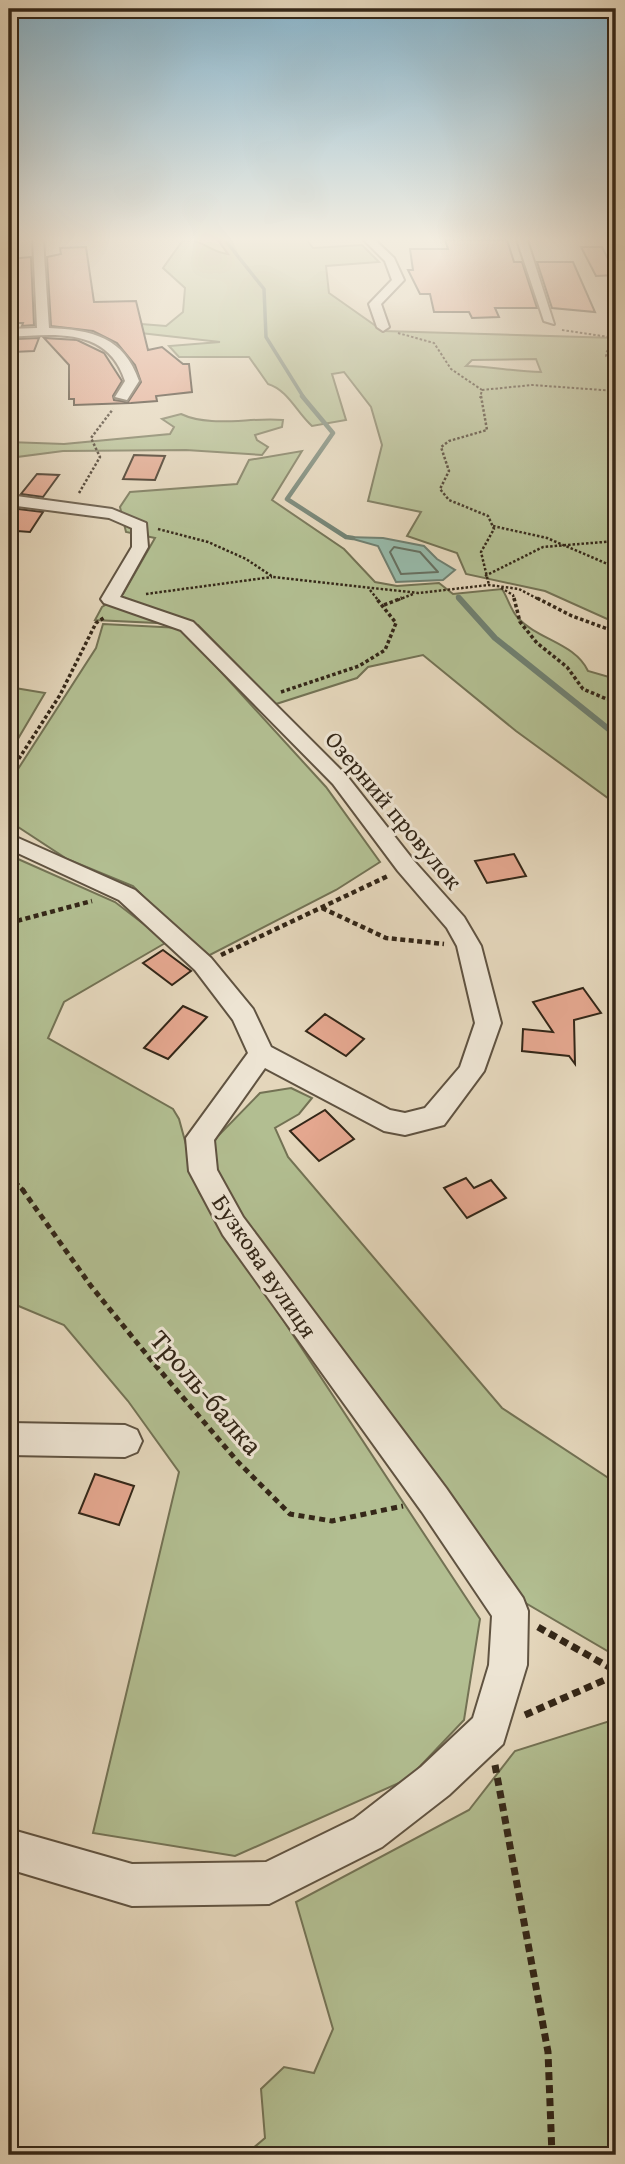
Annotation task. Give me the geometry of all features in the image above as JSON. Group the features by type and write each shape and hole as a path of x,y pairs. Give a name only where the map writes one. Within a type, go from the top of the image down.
{"street":[{"path":"99,341 111,348 131,370 132,381 122,397"},
{"path":"9,500 111,514 140,526 140,547 110,599 121,606"},
{"name":"Озерний провулок","path":"121,606 187,626 340,780 406,866 456,923 469,946 488,1023 471,1071 434,1117 405,1124 384,1120 261,1054"},
{"path":"9,841 127,895 203,964 244,1016 261,1054"},
{"name":"Бузкова вулиця","path":"261,1054 200,1138 203,1171 233,1226 434,1500 510,1611"},
{"path":"9,1439 124,1441"},
{"path":"9,1849 132,1885 269,1883 368,1833 435,1781 489,1730 508,1665 510,1611"}],"path":[{"path":"427,341 433,343 451,369 482,390 501,386 545,386 616,391"},
{"path":"606,356 607,351 616,345"},
{"path":"606,356 616,357"},
{"path":"606,356 616,365"},
{"path":"482,390 480,399 487,430 445,442 440,449 441,456 449,465 449,472 440,489 449,500 470,506 488,516 494,529 481,552 489,585"},
{"path":"70,507 100,457 90,438 122,397"},
{"path":"140,526 177,532 208,542 246,559 273,577"},
{"path":"493,526 563,544 616,570"},
{"path":"485,576 508,567 533,551 563,544 616,541"},
{"path":"610,565 616,562"},
{"path":"9,775 60,695 96,623 121,606 156,591 273,577 369,590 418,593 489,585 519,589 572,616 616,632"},
{"path":"497,586 513,596 520,622 528,634 567,667 583,689 616,703"},
{"path":"258,700 359,666 385,650 396,623 384,605 369,590"},
{"path":"384,605 418,593"},
{"path":"203,964 377,883 406,866"},
{"path":"9,923 81,903 127,895"},
{"path":"322,908 386,938 469,946"},
{"name":"Троль-балка","path":"9,1176 26,1193 91,1286 150,1360 238,1462 290,1514 332,1521 434,1500"},
{"path":"510,1611 616,1673"},
{"path":"552,2155 548,2052 489,1730 616,1673"}],"shaded area":[{"path":"211,341 616,341 616,623 545,591 466,574 457,553 407,536 421,512 368,501 382,445 371,407 344,372 332,374 346,420 312,426 287,396 268,384 249,357 179,357 169,346 220,342","holes":["536,359 541,372 485,367 466,366 472,360"]},
{"path":"181,414 217,421 283,420 282,427 255,435 257,440 268,447 262,455 186,450 63,451 9,458 9,442 64,444 170,434 174,427 162,419"},
{"path":"302,451 272,500 344,549 375,582 397,586 439,583 453,594 502,589 516,615 526,625 574,654 588,671 616,679 616,804 516,731 423,655 368,667 357,678 276,704 198,625 95,620 102,607 123,594 155,538 126,532 120,507 130,492 237,484 249,460"},
{"path":"103,624 181,628 326,787 380,862 336,890 204,958 133,886 67,859 9,821 9,783 96,648"},
{"path":"9,687 45,693 9,754"},
{"path":"9,855 115,902 167,942 64,1002 48,1038 173,1109 179,1119 199,1192 480,1619 464,1720 408,1779 235,1856 93,1833 179,1472 128,1401 64,1325 9,1302"},
{"path":"291,1088 312,1098 299,1114 275,1128 288,1157 502,1408 616,1483 616,1656 517,1598 244,1221 215,1172 211,1148 217,1137 260,1093"},
{"path":"616,1719 616,2155 245,2155 265,2138 261,2089 284,2067 314,2073 333,2029 296,1902 469,1810 515,1751"}],"water":[{"path":"346,537 383,538 424,546 437,559 455,570 443,580 396,582 378,546"}],"building":[{"path":"16,341 38,341 34,351 13,352"},
{"path":"47,341 79,341 104,353 122,381 113,396 114,400 128,402 141,382 135,365 113,341 146,341 148,350 162,347 183,364 189,364 192,392 156,396 157,401 74,405 74,399 69,399 69,365"},
{"path":"134,455 165,456 155,480 123,479"},
{"path":"37,474 59,475 43,497 21,494"},
{"path":"10,508 43,512 30,532 17,531 9,543"},
{"path":"514,854 526,876 487,883 475,861"},
{"path":"163,950 191,971 172,985 143,963"},
{"path":"583,988 601,1013 574,1020 575,1064 569,1056 522,1051 523,1029 553,1032 533,1002"},
{"path":"183,1006 207,1017 168,1059 144,1048"},
{"path":"325,1014 364,1039 346,1056 306,1031"},
{"path":"325,1110 354,1139 319,1161 290,1131"},
{"path":"466,1178 474,1188 491,1180 506,1198 467,1218 444,1188"},
{"path":"95,1474 134,1486 119,1525 79,1513"}],"waterway":[{"path":"268,341 304,398"},
{"path":"302,396 333,433 287,499 346,537 353,538"},
{"path":"459,598 495,638 616,735"}]}
